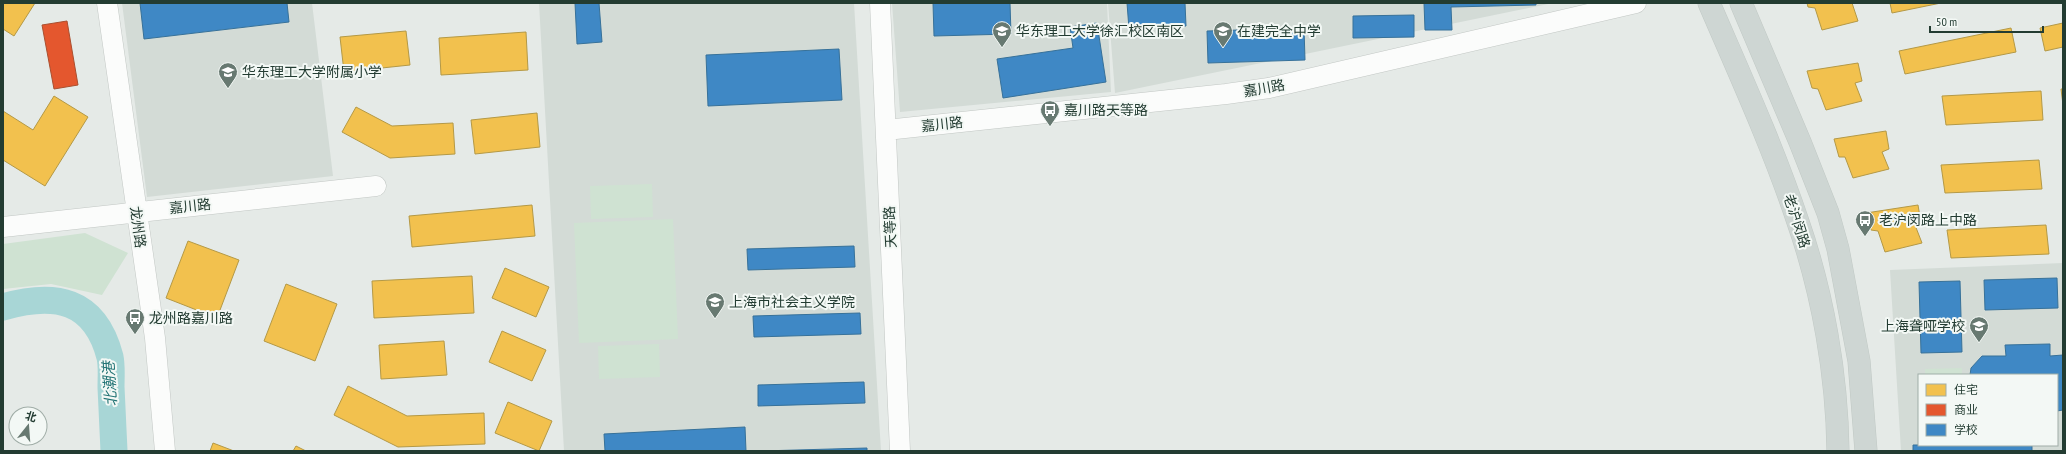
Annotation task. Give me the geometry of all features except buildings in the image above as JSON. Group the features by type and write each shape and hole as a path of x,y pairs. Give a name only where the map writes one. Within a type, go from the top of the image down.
{"main road":[{"name":"老沪闵路","path":"1709,3 1773,154 1799,223 1818,292 1827,343 1838,451"},
{"path":"1741,3 1800,142 1828,213 1838,249 1859,361 1866,451"}],"street":[{"name":"龙州路","path":"107,3 155,338 164,451"},
{"name":"天等路","path":"880,3 900,451"},
{"name":"嘉川路","path":"886,130 1270,88 1636,3"},
{"name":"嘉川路","path":"3,227 376,186"}],"shaded area":[{"name":"华东理工大学附属小学","path":"122,3 312,3 333,176 147,197"},
{"name":"上海市社会主义学院","path":"539,3 854,3 881,451 564,451"},
{"name":"华东理工大学徐汇校区南区","path":"892,3 1107,3 1111,92 900,112"},
{"name":"在建完全中学","path":"1108,3 1553,3 1115,93"},
{"name":"上海聋哑学校","path":"2063,263 2063,451 1901,451 1890,270"}],"green space":[{"path":"652,184 653,217 591,219 590,186"},
{"path":"673,219 678,339 579,343 574,223"},
{"path":"85,233 128,253 102,295 51,284 3,289 3,244"},
{"path":"659,344 660,377 599,379 598,346"},
{"path":"1962,368 1962,374 1925,374 1925,369"}],"waterway":[{"name":"北潮港","path":"3,307 22,302 40,300 56,301 70,305 83,312 94,323 103,338 111,360 114,451"}],"place":[{"name":"华东理工大学徐汇校区南区","path":"1002,48"},
{"name":"在建完全中学","path":"1223,48"},
{"name":"华东理工大学附属小学","path":"228,89"},
{"name":"嘉川路天等路","path":"1050,127"},
{"name":"老沪闵路上中路","path":"1865,237"},
{"name":"上海市社会主义学院","path":"715,319"},
{"name":"龙州路嘉川路","path":"135,335"},
{"name":"上海聋哑学校","path":"1979,343"}]}
